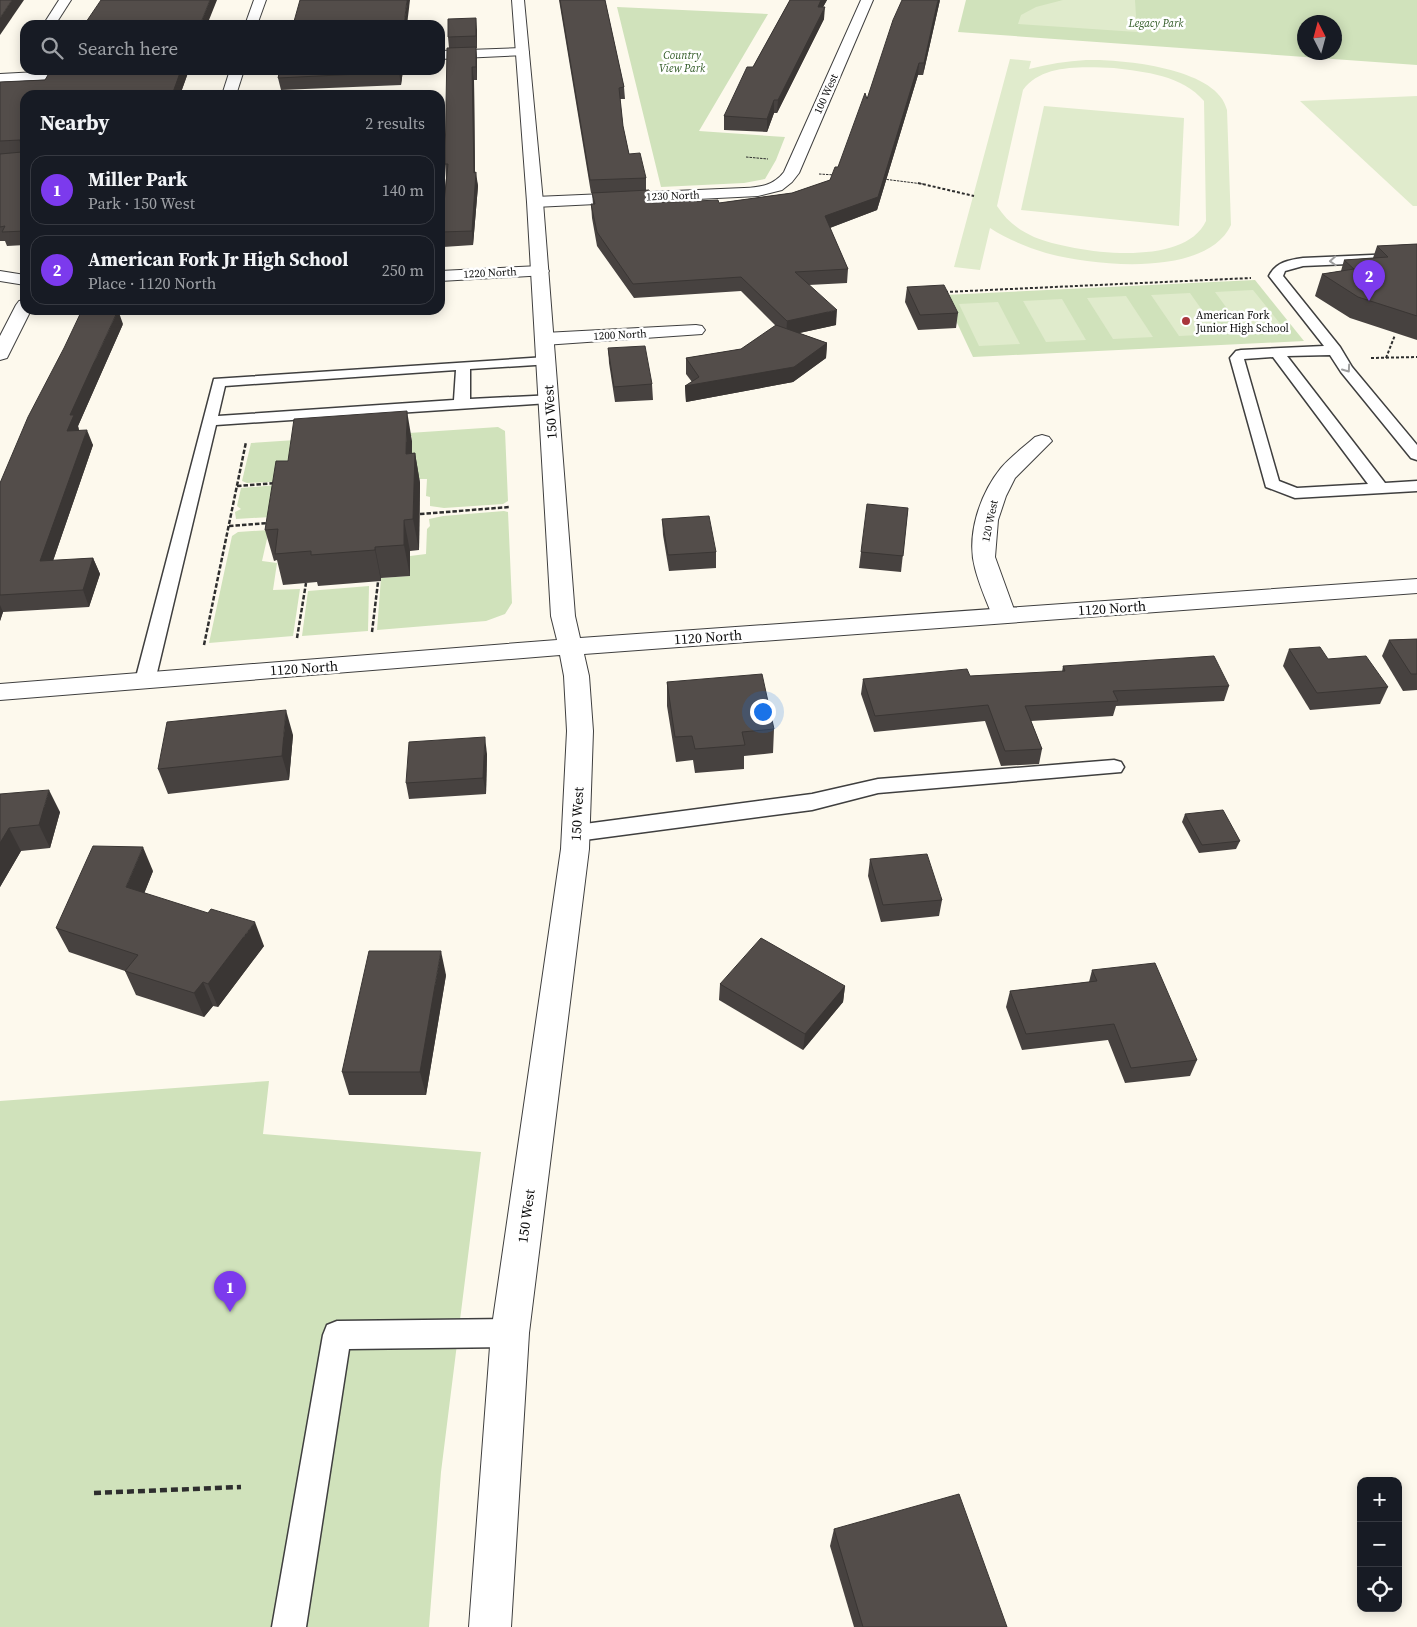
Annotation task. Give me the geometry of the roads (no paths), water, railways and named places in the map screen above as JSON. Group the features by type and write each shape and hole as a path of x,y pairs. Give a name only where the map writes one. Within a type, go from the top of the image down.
{"street":[{"path":"52,20 65,0"},
{"path":"253,20 260,0"},
{"name":"150 West","path":"490,1627 510,1334 577,833 579,758 577,682 563,616 535,202 518,0"},
{"name":"100 West","path":"781,186 791,173 867,0"},
{"path":"445,55 522,52"},
{"path":"16,77 20,71"},
{"path":"0,78 55,75"},
{"path":"231,90 235,75"},
{"name":"1230 North","path":"535,202 744,193 781,186"},
{"name":"1220 North","path":"445,276 540,271"},
{"path":"0,276 20,279"},
{"path":"0,354 20,314"},
{"name":"1200 North","path":"544,340 696,330"},
{"name":"120 West","path":"1004,615 986,568 984,549 988,520 996,493 1007,474 1042,441"},
{"name":"1120 North","path":"0,692 569,647 1417,586"}],"lane":[{"path":"1417,257 1303,262 1279,269 1276,276 1335,350 1346,369 1417,455"},
{"path":"1335,350 1241,354 1237,358 1272,484 1295,493 1417,486"},
{"path":"1277,353 1380,488"},
{"path":"144,681 219,382 463,365 546,362"},
{"path":"462,403 463,365"},
{"path":"209,421 549,398"},
{"path":"577,833 812,802 878,786 1114,767"},
{"path":"289,1627 337,1335 510,1334"}],"place":[{"name":"American Fork Jr High School","path":"1369,301"},
{"name":"American Fork Junior High School","path":"1186,321"},
{"name":"Miller Park","path":"230,1312"}],"park label":[{"name":"Legacy Park","path":"1156,23"},
{"name":"Country View Park","path":"682,61"}]}
